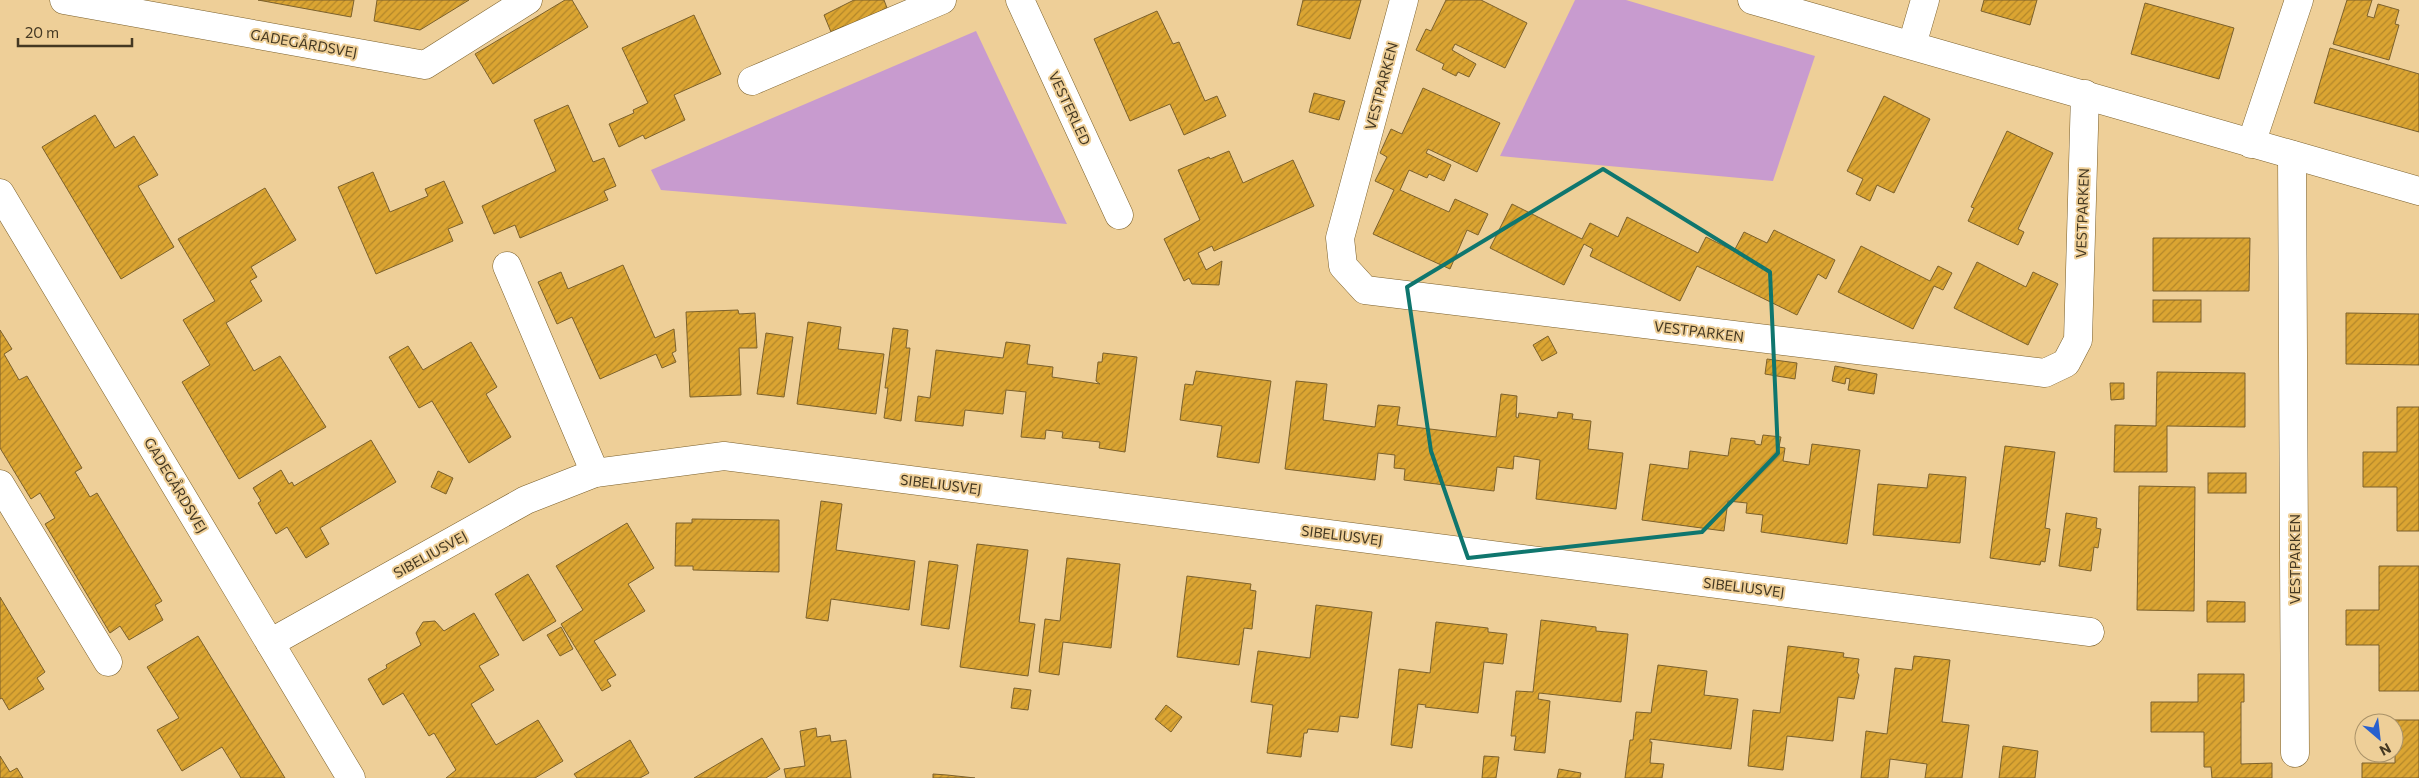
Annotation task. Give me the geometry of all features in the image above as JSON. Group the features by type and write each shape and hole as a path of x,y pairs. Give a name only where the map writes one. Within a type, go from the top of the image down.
{"street":[{"name":"GADEGÅRDSVEJ","path":"64,0 425,65 528,0"},
{"path":"752,82 942,0"},
{"name":"VESTERLED","path":"1020,0 1119,215"},
{"name":"VESTPARKEN","path":"1404,0 1340,238 1343,266 1365,290 2045,373 2066,363 2078,340 2085,94"},
{"path":"1752,0 2419,191"},
{"path":"1912,45 1924,0"},
{"path":"2251,144 2299,0"},
{"name":"VESTPARKEN","path":"2292,155 2295,753"},
{"name":"GADEGÅRDSVEJ","path":"0,193 351,778"},
{"path":"506,266 594,473"},
{"name":"SIBELIUSVEJ","path":"270,643 526,500 594,473 724,456 2090,632"},
{"path":"0,484 108,662"}],"highlighted area":[{"path":"1603,169 1770,272 1778,453 1702,532 1468,558 1431,451 1407,287"}],"shaded area":[{"path":"1575,0 1626,0 1815,56 1773,181 1500,156"},
{"path":"976,31 1067,224 661,190 651,170"}],"building":[{"path":"258,0 354,0 351,17"},
{"path":"377,0 469,0 420,30 374,21"},
{"path":"565,0 572,0 588,27 493,84 475,54"},
{"path":"854,0 884,0 887,8 845,28 844,26 831,32 824,15"},
{"path":"1303,0 1361,0 1350,39 1297,25"},
{"path":"1446,0 1481,0 1527,23 1505,68 1455,44 1452,50 1476,64 1469,77 1458,72 1456,76 1442,69 1444,64 1416,50 1426,29 1431,31"},
{"path":"1984,0 2037,0 2030,25 1981,11"},
{"path":"2347,0 2372,0 2367,16 2374,18 2378,4 2399,10 2395,24 2399,25 2389,60 2333,44"},
{"path":"2145,3 2234,28 2219,79 2131,54"},
{"path":"1157,11 1173,44 1179,42 1205,101 1217,96 1226,116 1184,135 1170,104 1130,121 1094,39"},
{"path":"694,15 721,74 674,95 685,120 645,139 643,135 619,147 609,124 634,113 633,110 648,103 622,48"},
{"path":"2330,48 2419,74 2419,132 2314,103"},
{"path":"1423,88 1500,123 1477,172 1428,149 1426,153 1451,165 1444,181 1429,174 1427,178 1409,170 1400,190 1449,212 1455,199 1488,214 1478,235 1467,230 1450,269 1373,234 1394,190 1375,181 1387,157 1380,153 1391,129 1402,134"},
{"path":"1314,93 1345,101 1339,120 1309,112"},
{"path":"1884,96 1930,119 1894,193 1877,185 1870,201 1856,194 1863,179 1847,171"},
{"path":"568,105 593,162 604,158 616,186 604,191 608,200 520,238 515,225 494,234 482,206 556,171 534,120"},
{"path":"95,115 115,148 134,136 158,175 138,186 174,247 121,279 42,147"},
{"path":"2007,131 2053,153 2018,229 2024,232 2018,245 1968,221 1974,208 1971,207"},
{"path":"1229,151 1243,183 1293,160 1314,206 1214,251 1212,246 1198,253 1206,270 1222,261 1219,285 1192,284 1189,278 1184,281 1164,239 1200,220 1178,170"},
{"path":"373,172 390,212 428,196 425,189 444,181 463,223 448,229 453,241 376,274 338,187"},
{"path":"265,188 296,240 251,267 257,277 250,281 262,301 226,323 254,371 280,356 326,427 239,479 182,382 210,365 183,320 215,301 178,239"},
{"path":"1512,204 1582,239 1590,223 1618,237 1627,217 1698,253 1706,237 1734,251 1744,232 1767,243 1774,230 1835,260 1826,279 1818,274 1797,315 1697,266 1680,301 1590,256 1593,249 1584,244 1564,285 1490,248"},
{"path":"2153,238 2250,238 2249,291 2153,291"},
{"path":"1861,246 1930,281 1938,266 1952,273 1943,290 1934,286 1913,329 1838,292"},
{"path":"1977,262 2026,287 2033,272 2058,284 2028,345 1954,308"},
{"path":"623,265 655,338 674,329 676,351 672,353 676,362 662,368 656,354 600,379 572,317 557,324 538,282 561,272 568,289"},
{"path":"2153,300 2201,300 2201,322 2153,322"},
{"path":"738,310 739,314 755,313 757,348 739,348 741,395 690,397 686,312"},
{"path":"2346,313 2419,314 2419,365 2346,364"},
{"path":"808,322 841,327 838,349 884,354 876,414 797,404"},
{"path":"893,328 908,330 906,348 910,348 901,421 884,418 888,388 885,388"},
{"path":"0,330 12,349 4,354 19,380 27,376 82,468 75,472 90,497 97,493 162,601 155,605 163,620 129,640 120,626 110,633 45,524 55,518 40,493 31,499 0,448"},
{"path":"766,333 793,337 784,397 757,394"},
{"path":"1548,336 1557,353 1542,361 1533,345"},
{"path":"471,342 497,387 486,394 511,437 469,463 432,401 419,408 389,357 408,346 423,370"},
{"path":"1006,342 1030,345 1027,364 1053,367 1052,377 1100,384 1096,381 1098,362 1102,362 1103,353 1137,357 1125,452 1099,448 1100,442 1062,438 1063,432 1046,430 1045,439 1021,437 1026,392 1006,390 1003,414 965,410 963,426 915,421 918,396 930,398 936,350 1003,358"},
{"path":"1767,359 1797,363 1795,379 1765,374"},
{"path":"1835,366 1877,374 1874,394 1848,390 1850,379 1846,378 1845,384 1832,381"},
{"path":"1196,371 1271,381 1259,463 1217,457 1222,426 1180,420 1185,384 1193,385"},
{"path":"2157,372 2245,373 2245,427 2167,426 2167,472 2114,472 2115,425 2156,426"},
{"path":"1296,381 1327,384 1323,420 1375,427 1378,405 1400,407 1397,425 1496,437 1501,394 1517,396 1516,417 1518,418 1519,413 1557,418 1558,412 1573,414 1572,419 1591,421 1588,449 1623,453 1616,509 1536,499 1540,460 1514,456 1513,469 1497,467 1494,491 1404,480 1405,469 1394,468 1395,455 1378,453 1375,480 1285,469"},
{"path":"2110,383 2124,383 2124,399 2111,400"},
{"path":"2397,407 2419,407 2419,531 2397,531 2397,487 2363,487 2363,452 2397,452"},
{"path":"1763,435 1781,437 1779,447 1785,448 1783,461 1809,465 1812,444 1860,450 1847,544 1761,532 1763,515 1746,513 1747,503 1728,501 1724,531 1642,520 1650,464 1688,469 1690,451 1728,456 1731,438 1755,441 1755,444 1761,445"},
{"path":"371,440 396,482 320,528 329,544 306,558 287,527 276,534 258,503 261,501 253,488 281,470 289,484 292,482 294,486"},
{"path":"2005,446 2055,452 2045,528 2050,529 2045,562 2041,561 2040,565 1990,558"},
{"path":"438,471 453,478 446,494 431,487"},
{"path":"2208,473 2246,473 2246,493 2208,493"},
{"path":"1929,474 1966,477 1960,543 1873,535 1878,484 1927,488"},
{"path":"2139,486 2195,487 2194,611 2137,610"},
{"path":"821,501 842,504 836,550 915,561 909,610 831,599 828,621 806,618"},
{"path":"2066,513 2097,518 2096,528 2101,529 2098,548 2094,547 2091,571 2059,566"},
{"path":"692,519 779,520 779,572 693,570 693,566 675,566 676,523 692,523"},
{"path":"627,523 654,568 628,584 645,611 594,641 616,675 607,680 611,686 602,691 561,624 583,610 556,566"},
{"path":"977,544 1028,550 1019,622 1035,624 1028,676 960,667"},
{"path":"1067,558 1120,564 1111,648 1063,642 1059,675 1039,672 1045,619 1060,621"},
{"path":"929,561 958,565 949,629 921,625"},
{"path":"2379,566 2419,566 2419,691 2379,691 2379,645 2346,645 2346,610 2379,610"},
{"path":"528,574 556,621 523,641 495,594"},
{"path":"1187,576 1251,584 1250,590 1256,591 1252,629 1244,628 1239,665 1177,657"},
{"path":"0,597 45,672 37,678 44,689 9,710 2,698 0,699"},
{"path":"2207,601 2245,602 2245,622 2207,622"},
{"path":"1316,605 1372,612 1358,718 1340,716 1338,732 1308,729 1307,733 1304,733 1301,757 1267,753 1273,705 1251,702 1258,651 1310,658"},
{"path":"474,613 499,655 479,666 494,690 471,704 496,745 538,720 563,761 535,778 446,778 456,770 434,733 429,736 403,693 383,705 368,679 387,668 386,665 421,645 416,633 423,622 435,621 444,631"},
{"path":"1541,620 1596,627 1596,631 1628,634 1621,702 1539,693 1538,699 1550,701 1545,753 1514,750 1516,736 1511,736 1516,691 1533,692"},
{"path":"1436,622 1488,628 1488,632 1507,634 1503,664 1484,662 1478,713 1425,707 1426,705 1418,704 1412,748 1391,745 1399,669 1430,673"},
{"path":"561,627 573,649 560,656 547,635"},
{"path":"198,636 285,778 241,778 222,747 182,771 157,730 179,718 147,667"},
{"path":"1788,646 1844,653 1843,657 1859,659 1857,672 1859,675 1854,699 1838,697 1833,741 1787,736 1783,770 1748,766 1753,710 1780,713"},
{"path":"1914,656 1950,660 1942,722 1969,725 1962,778 1925,778 1927,764 1890,759 1888,778 1861,778 1866,731 1887,734 1895,668 1912,670"},
{"path":"1658,665 1707,671 1704,695 1738,699 1731,749 1650,739 1650,742 1652,742 1650,763 1664,764 1662,778 1625,778 1630,740 1633,740 1636,712 1651,713"},
{"path":"2198,674 2244,674 2244,702 2241,702 2241,764 2272,763 2272,778 2212,778 2211,767 2204,767 2204,732 2151,732 2151,702 2198,702"},
{"path":"1014,688 1031,690 1028,710 1011,708"},
{"path":"1166,705 1182,717 1171,732 1155,719"},
{"path":"2404,720 2419,720 2419,778 2362,778 2362,763 2404,763"},
{"path":"816,728 817,737 830,735 831,742 846,740 851,778 786,778 784,769 805,766 800,731"},
{"path":"762,738 780,769 766,778 694,778"},
{"path":"630,740 649,773 640,778 577,778 574,774"},
{"path":"2003,746 2038,751 2035,778 1999,778"},
{"path":"0,756 10,772 17,768 23,778 0,778"},
{"path":"1484,756 1499,757 1496,778 1482,778"},
{"path":"1559,769 1581,773 1580,778 1557,778"},
{"path":"933,774 947,775 975,778 933,778"}]}
